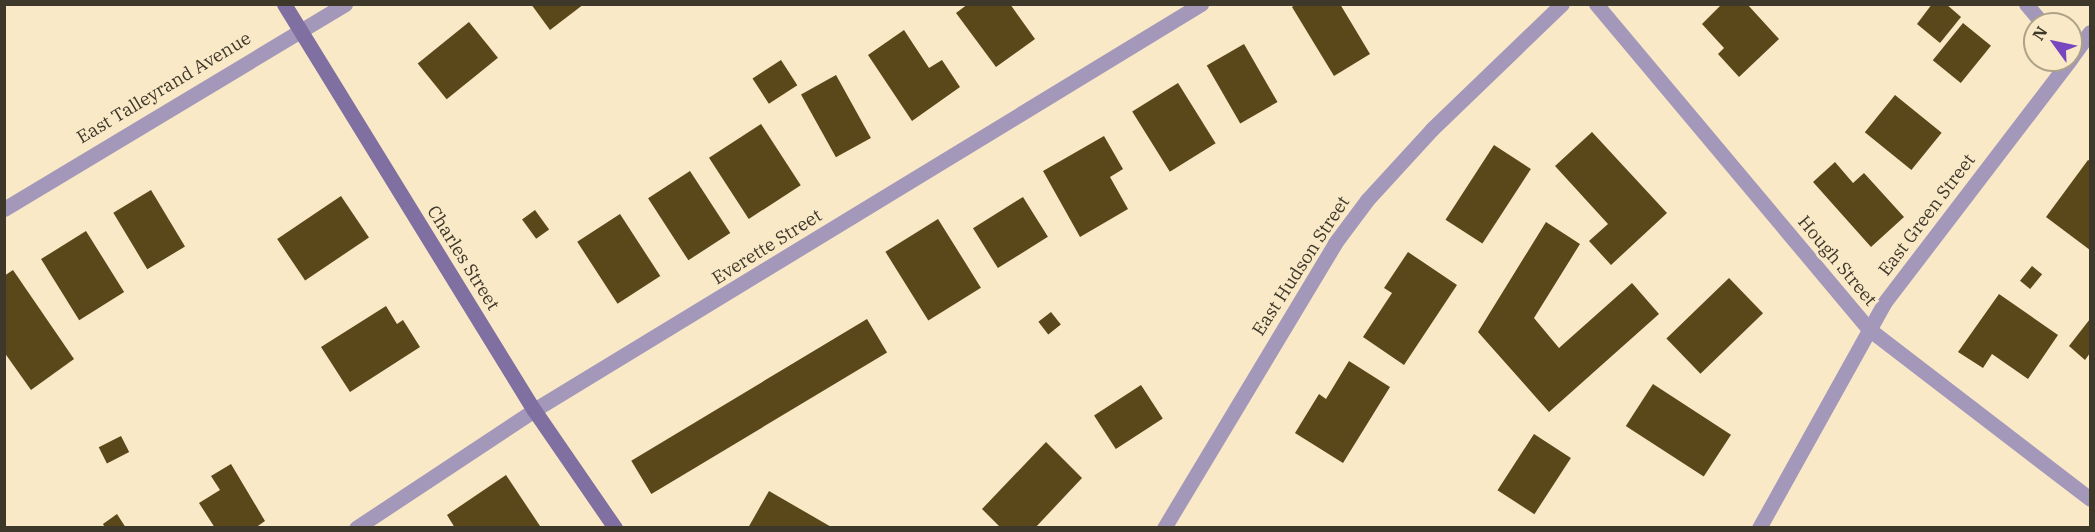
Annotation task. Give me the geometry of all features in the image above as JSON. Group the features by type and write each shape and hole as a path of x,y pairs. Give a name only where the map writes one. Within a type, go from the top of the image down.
{"street":[{"name":"Charles Street","path":"284,4 534,410 615,528"},
{"name":"East Talleyrand Avenue","path":"4,209 345,4"},
{"name":"Everette Street","path":"356,528 534,410 1201,4"},
{"name":"East Hudson Street","path":"1164,528 1335,243 1366,200 1432,129 1562,4"},
{"name":"Hough Street","path":"1596,4 1870,330 2091,500"},
{"name":"East Green Street","path":"1759,528 1884,303 2060,72"}],"building":[{"path":"531,4 584,4 550,30"},
{"path":"968,4 1010,4 1035,39 996,67 956,13"},
{"path":"1296,4 1340,4 1370,54 1334,76 1292,7"},
{"path":"1722,4 1747,4 1779,39 1739,77 1718,54 1724,48 1702,24"},
{"path":"1932,4 1946,4 1961,17 1940,43 1917,24"},
{"path":"469,22 498,58 447,99 418,64"},
{"path":"1963,23 1991,46 1961,83 1933,60"},
{"path":"904,30 929,68 942,60 960,87 912,121 868,55"},
{"path":"1244,44 1278,102 1240,124 1207,66"},
{"path":"781,60 797,85 769,104 752,79"},
{"path":"836,75 871,138 836,157 801,94"},
{"path":"1178,83 1216,143 1170,172 1132,112"},
{"path":"1895,95 1942,133 1911,170 1865,132"},
{"path":"761,124 801,185 749,219 709,158"},
{"path":"1592,132 1667,213 1611,265 1589,241 1608,224 1555,166"},
{"path":"1104,136 1123,169 1110,177 1128,209 1080,237 1043,171"},
{"path":"1494,145 1531,169 1482,244 1446,220"},
{"path":"2088,160 2090,161 2090,250 2046,217"},
{"path":"1835,162 1853,183 1864,173 1904,217 1871,247 1813,182"},
{"path":"690,171 730,233 688,260 648,198"},
{"path":"151,190 185,247 147,269 113,213"},
{"path":"341,196 369,237 305,281 277,239"},
{"path":"1023,197 1048,237 998,268 973,228"},
{"path":"535,210 549,229 536,239 522,219"},
{"path":"620,214 660,276 618,304 577,242"},
{"path":"938,219 981,288 928,321 885,252"},
{"path":"1546,222 1580,244 1534,318 1559,348 1632,283 1659,314 1549,412 1478,332"},
{"path":"86,231 124,292 79,320 41,259"},
{"path":"1408,252 1457,285 1404,365 1363,337 1392,293 1384,288"},
{"path":"2032,266 2042,274 2030,289 2020,281"},
{"path":"13,270 74,359 31,390 4,352 4,276"},
{"path":"1729,278 1763,313 1700,374 1666,338"},
{"path":"1999,294 2058,335 2028,379 1992,354 1983,368 1958,352"},
{"path":"386,306 397,324 403,320 420,347 350,392 321,347"},
{"path":"1051,312 1061,325 1048,334 1038,322"},
{"path":"867,319 887,352 651,494 631,461"},
{"path":"2090,319 2090,353 2085,360 2069,346"},
{"path":"1349,361 1390,387 1343,463 1295,433 1319,394 1326,399"},
{"path":"1653,384 1731,435 1704,477 1626,426"},
{"path":"1141,385 1163,419 1116,449 1094,415"},
{"path":"1534,434 1571,458 1534,514 1498,490"},
{"path":"121,436 129,452 107,463 99,447"},
{"path":"1046,442 1082,478 1035,528 1001,528 982,509"},
{"path":"231,464 265,521 255,528 215,528 199,503 220,490 211,476"},
{"path":"506,475 540,526 455,528 447,515"},
{"path":"769,491 833,528 748,528"},
{"path":"117,514 126,528 105,528 103,524"}]}
